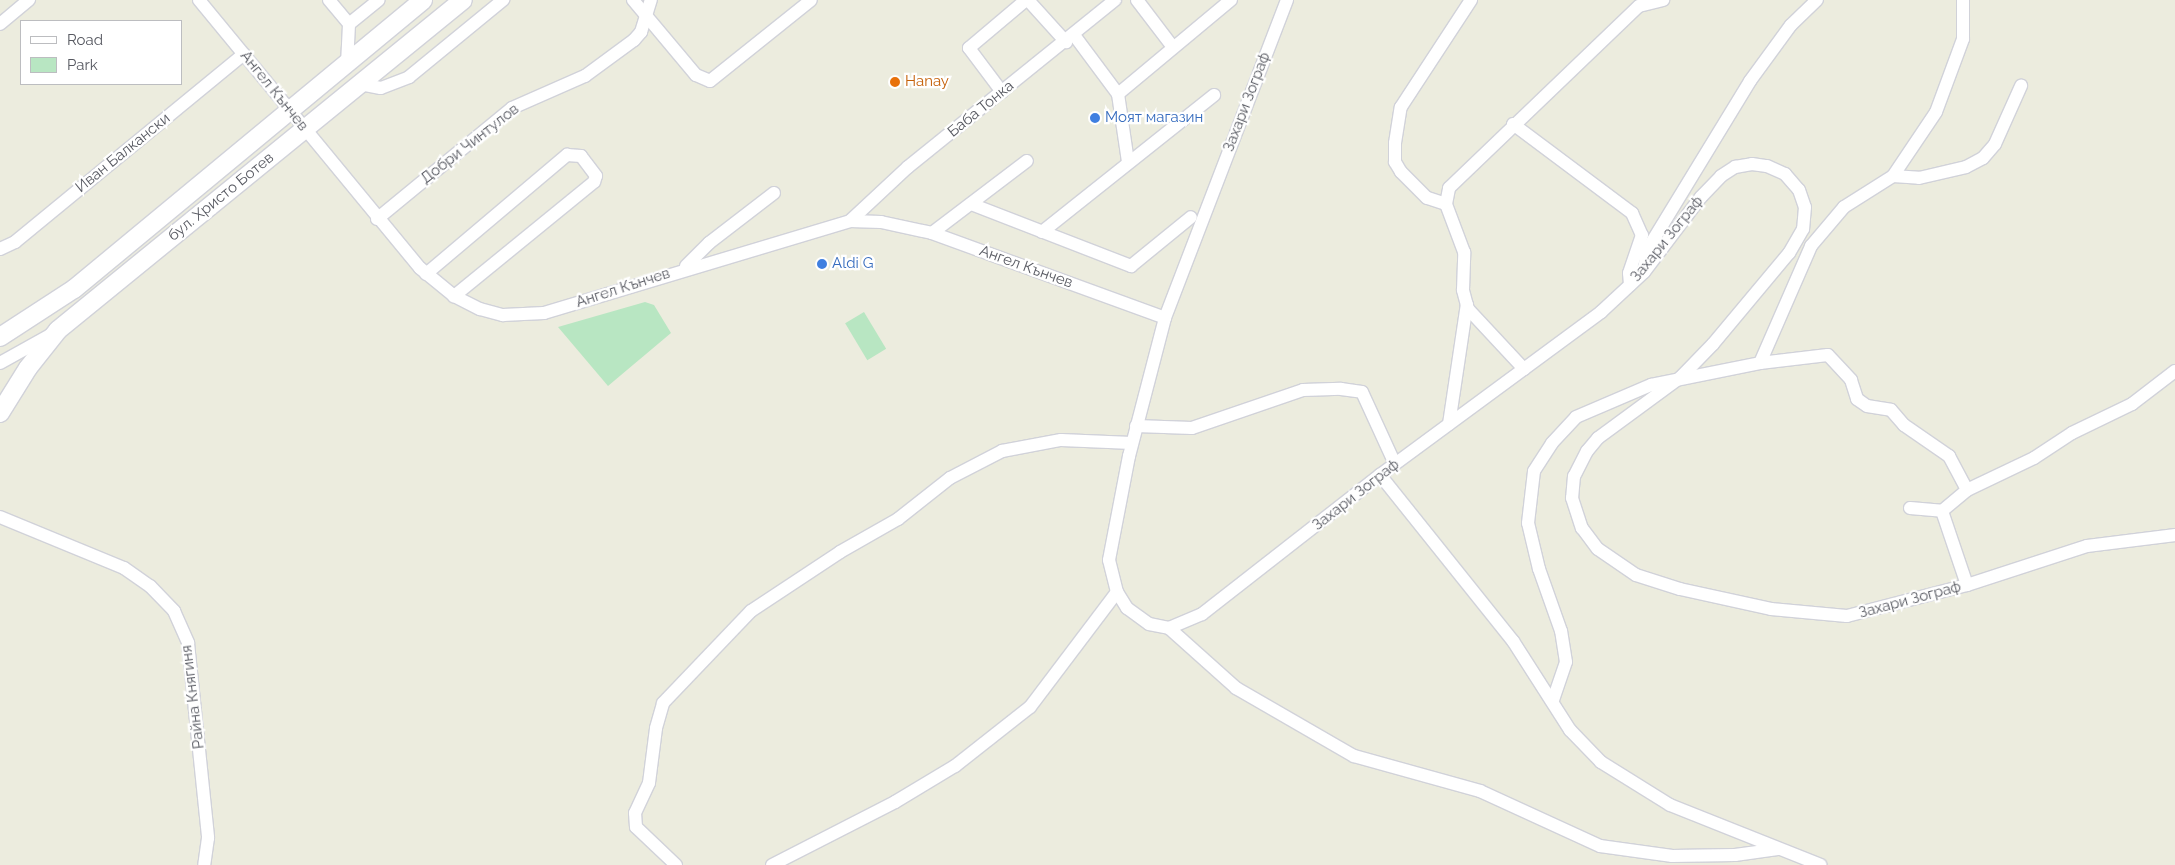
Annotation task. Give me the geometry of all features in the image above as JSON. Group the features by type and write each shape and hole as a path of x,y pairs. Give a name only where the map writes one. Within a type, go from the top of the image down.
{"main road":[{"name":"бул. Христо Ботев","path":"0,337 74,289 423,0"},
{"name":"бул. Христо Ботев","path":"0,413 28,368 58,330 463,0"}],"street":[{"path":"0,24 29,0"},
{"path":"329,0 349,24 347,64"},
{"path":"349,24 379,0"},
{"path":"360,84 381,88 409,78 503,0"},
{"path":"633,0 696,75 710,81 811,0"},
{"name":"Добри Чинтулов","path":"377,219 512,108 585,76 634,40 641,32 650,0"},
{"path":"1002,92 969,48 1027,0 1070,38 1118,94 1128,162"},
{"name":"Баба Тонка","path":"850,221 908,167 1115,0"},
{"path":"1137,0 1172,46"},
{"path":"1118,94 1172,46 1231,0"},
{"name":"Захари Зограф","path":"1288,0 1165,318 1132,443 1110,544 1109,560 1117,592 1136,616 1149,624 1169,628 1202,614 1394,464 1601,312 1644,272 1701,197 1721,176 1735,167 1752,164 1767,166 1785,174 1798,190 1805,207 1803,230 1789,253 1751,300 1681,377 1598,438 1574,476 1572,498 1582,528 1598,549 1617,564 1636,575 1680,590 1771,609 1847,616 1871,612 1967,585 2087,546 2175,535"},
{"path":"1446,204 1427,198 1401,172 1395,162 1395,143 1400,107 1471,0"},
{"path":"1524,369 1478,320 1467,304 1463,290 1464,252 1446,204 1449,188 1457,177 1514,124 1635,3 1663,0"},
{"path":"1644,272 1647,250 1750,82 1791,25 1817,0"},
{"path":"1760,363 1811,246 1844,208 1893,176 1936,112 1963,39 1963,0"},
{"name":"Ангел Кънчев","path":"202,1 377,219 426,274 454,296 480,310 503,315 544,313 684,268 850,221 881,222 932,233 1165,318"},
{"name":"Иван Балкански","path":"0,250 15,242 244,54"},
{"path":"1893,176 1919,178 1966,167 1983,158 1995,144 2021,86"},
{"path":"1042,232 1214,95"},
{"path":"1514,124 1632,213 1642,235 1629,273 1630,285"},
{"path":"426,274 567,155 581,156 596,176 594,182 454,296"},
{"path":"932,233 1027,161"},
{"path":"684,268 708,243 774,193"},
{"path":"971,204 1131,266 1191,217"},
{"path":"1449,424 1467,304"},
{"path":"0,363 58,330"},
{"path":"1552,700 1566,662 1561,631 1539,570 1528,523 1534,471 1552,443 1576,418 1651,385 1681,377 1721,373 1760,363 1828,355 1851,380 1857,398 1867,406 1891,410 1904,425 1949,456 1967,490"},
{"path":"1910,508 1942,511 1967,490 2034,458 2072,433 2132,404 2175,371"},
{"path":"1136,426 1192,428 1303,390 1348,390 1362,392 1394,464"},
{"path":"676,865 636,827 635,813 648,783 656,728 664,703 750,611 832,557 898,520 950,478 1002,451 1061,440 1132,443"},
{"path":"1380,475 1513,641 1570,730 1601,762 1635,786 1670,805 1778,850 1821,865"},
{"path":"1942,511 1967,585"},
{"name":"Райна Княгиня","path":"0,517 124,568 150,586 174,611 188,643 208,838 204,865"},
{"path":"772,865 895,802 946,771 1030,707 1117,592"},
{"path":"1169,628 1236,688 1354,756 1480,791 1600,846 1672,856 1734,855 1778,850"}],"green space":[{"path":"645,302 654,305 671,333 608,386 558,327"},
{"path":"864,312 886,349 867,360 845,323"}],"place":[{"name":"Hanay","path":"895,82"},
{"name":"Моят магазин","path":"1095,118"},
{"name":"Aldi G","path":"822,264"}]}
